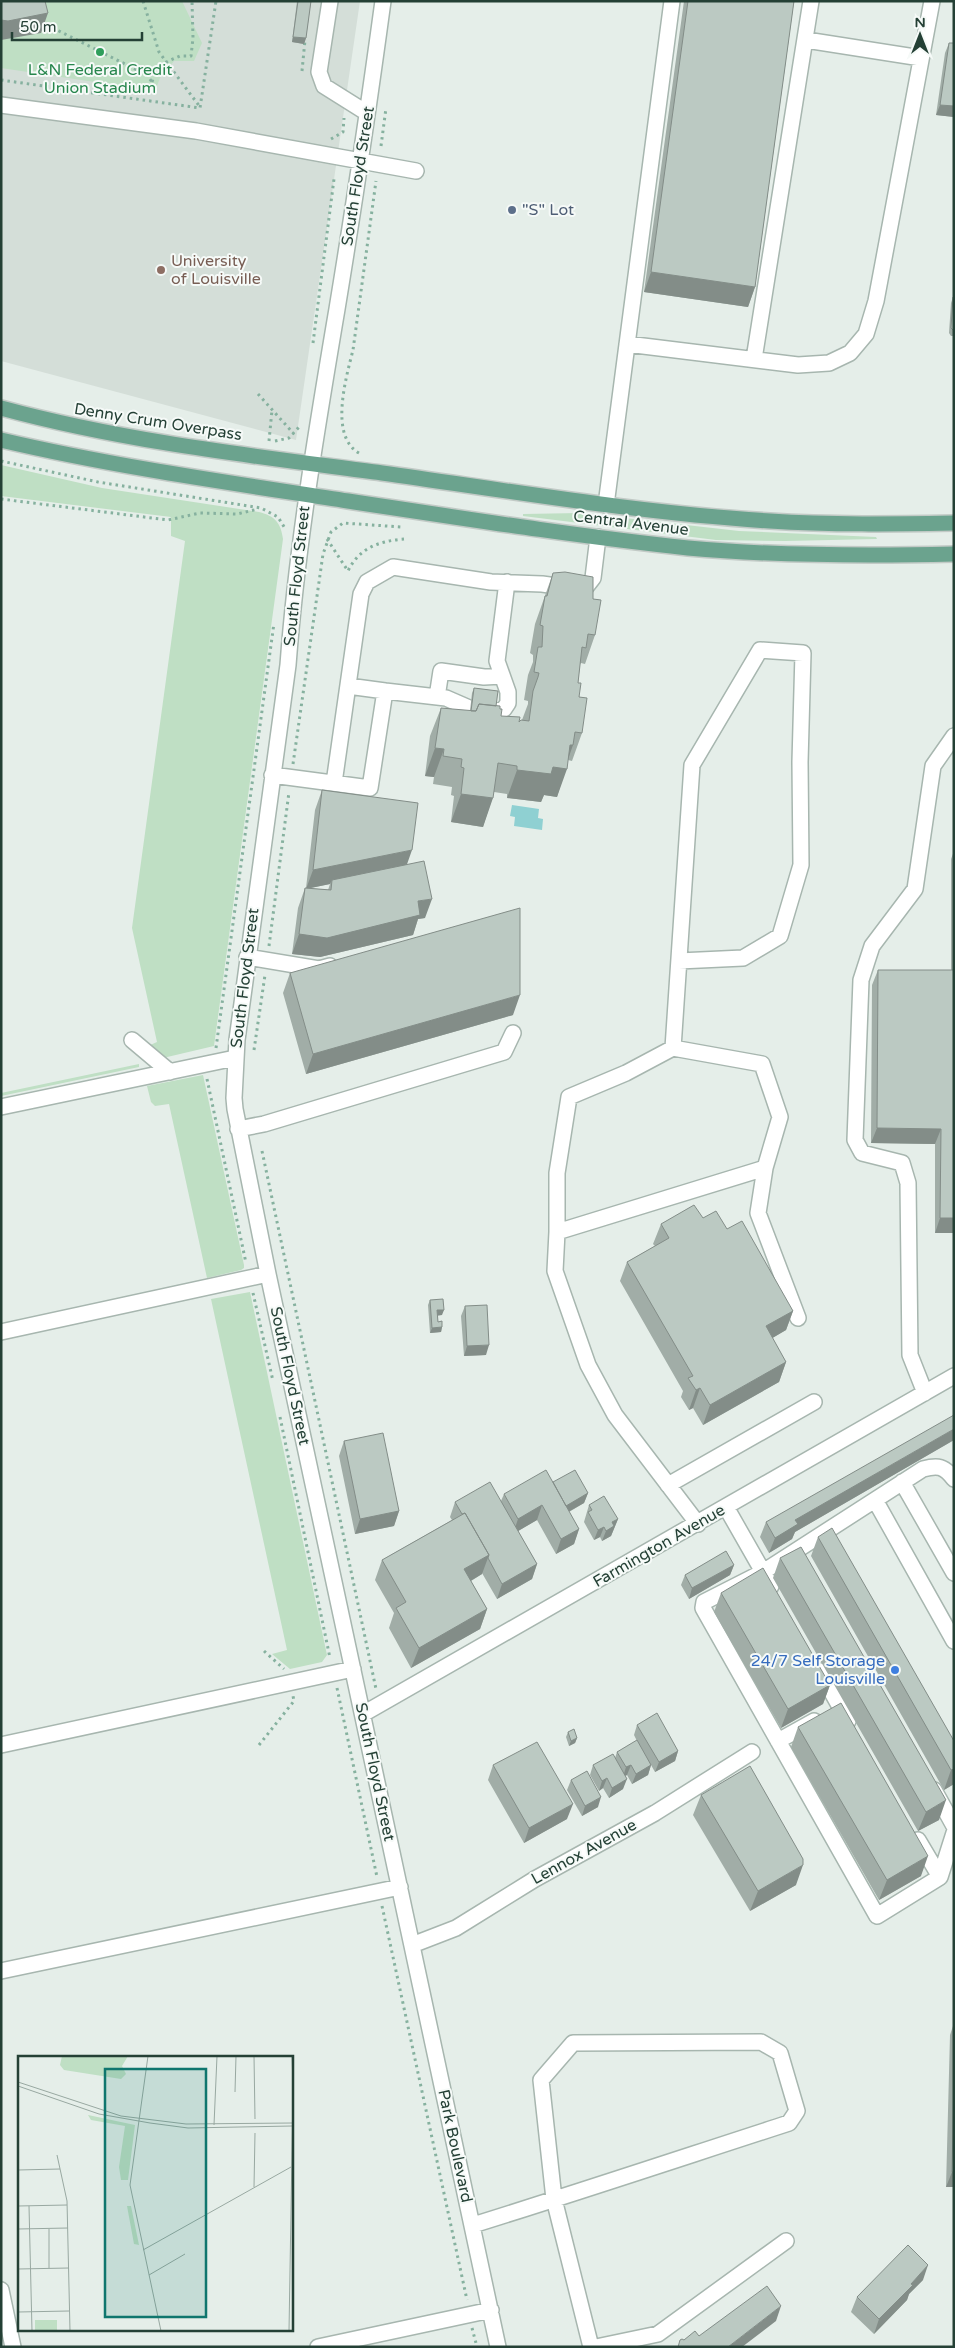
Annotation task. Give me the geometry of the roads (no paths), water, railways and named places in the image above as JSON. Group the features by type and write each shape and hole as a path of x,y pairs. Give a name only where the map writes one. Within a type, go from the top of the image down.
{"main road":[{"name":"Denny Crum Overpass","path":"1,408 52,422 149,441 311,463"},
{"path":"1,440 80,459 306,494"},
{"name":"Central Avenue","path":"311,463 606,505 769,521 954,524"},
{"name":"Central Avenue","path":"306,494 598,537 689,548 788,554 954,554"}],"street":[{"path":"330,1 319,72 324,86 367,113"},
{"name":"South Floyd Street","path":"383,1 361,160 306,494 292,609 288,665 247,957 235,1058 234,1098 238,1129 268,1274 412,1945"},
{"path":"606,505 672,1"},
{"path":"754,359 811,1"},
{"path":"627,344 798,365 829,363 850,353 866,334 876,301 932,1"},
{"path":"806,40 921,58"},
{"path":"1,105 196,131 416,171"},
{"path":"334,783 361,594 367,582 393,567 507,582 570,588 586,587 593,578 598,537"},
{"path":"348,686 437,697 469,708 497,711 504,709 508,703 508,692 497,661 507,582"},
{"path":"673,1048 692,765 760,650 803,652 800,762 801,866 780,936 743,958 679,961"},
{"path":"437,697 441,671 484,677 502,676"},
{"path":"272,775 370,788 385,691"},
{"path":"924,1393 910,1355 908,1182 902,1163 862,1153 855,1140 862,980 872,946 914,888 933,766 954,736"},
{"path":"247,957 319,969 347,963"},
{"path":"238,1129 264,1124 504,1052 513,1033"},
{"path":"132,1040 170,1072"},
{"path":"698,1524 615,1415 588,1365 555,1271 557,1173 569,1098 626,1074 673,1048 762,1064 780,1117 765,1168 758,1213 798,1318"},
{"path":"1,1107 235,1058"},
{"path":"557,1232 765,1168"},
{"path":"1,1332 268,1274"},
{"name":"Farmington Avenue","path":"363,1714 954,1376"},
{"path":"668,1485 814,1402"},
{"path":"954,1479 947,1470 938,1465 923,1469 763,1572 704,1602 703,1608 877,1916 940,1877 954,1833"},
{"path":"902,1482 954,1573"},
{"path":"875,1500 954,1641"},
{"path":"726,1507 777,1597"},
{"path":"826,1531 836,1548"},
{"path":"797,1550 807,1567"},
{"path":"811,1656 854,1730"},
{"path":"1,1745 289,1678 353,1669"},
{"path":"778,1741 840,1706"},
{"name":"Lennox Avenue","path":"412,1945 456,1928 536,1879 655,1813 752,1752"},
{"path":"924,1774 954,1826"},
{"path":"911,1828 940,1877"},
{"path":"1,1971 400,1886"},
{"name":"Park Boulevard","path":"412,1945 498,2347"},
{"path":"473,2225 554,2199 789,2123 797,2111 780,2053 761,2042 573,2044 541,2080 554,2199 590,2347"},
{"path":"596,2347 658,2334 786,2241"},
{"path":"1,2290 13,2347"},
{"path":"318,2347 491,2310"}],"water":[{"path":"512,805 539,809 538,818 543,819 542,830 514,826 515,817 510,816"}],"place":[{"name":"L&N Federal Credit Union Stadium","path":"100,52"},
{"name":"\"S\" Lot","path":"512,210"},
{"name":"University of Louisville","path":"161,270"},
{"name":"24/7 Self Storage Louisville","path":"895,1670"}]}
